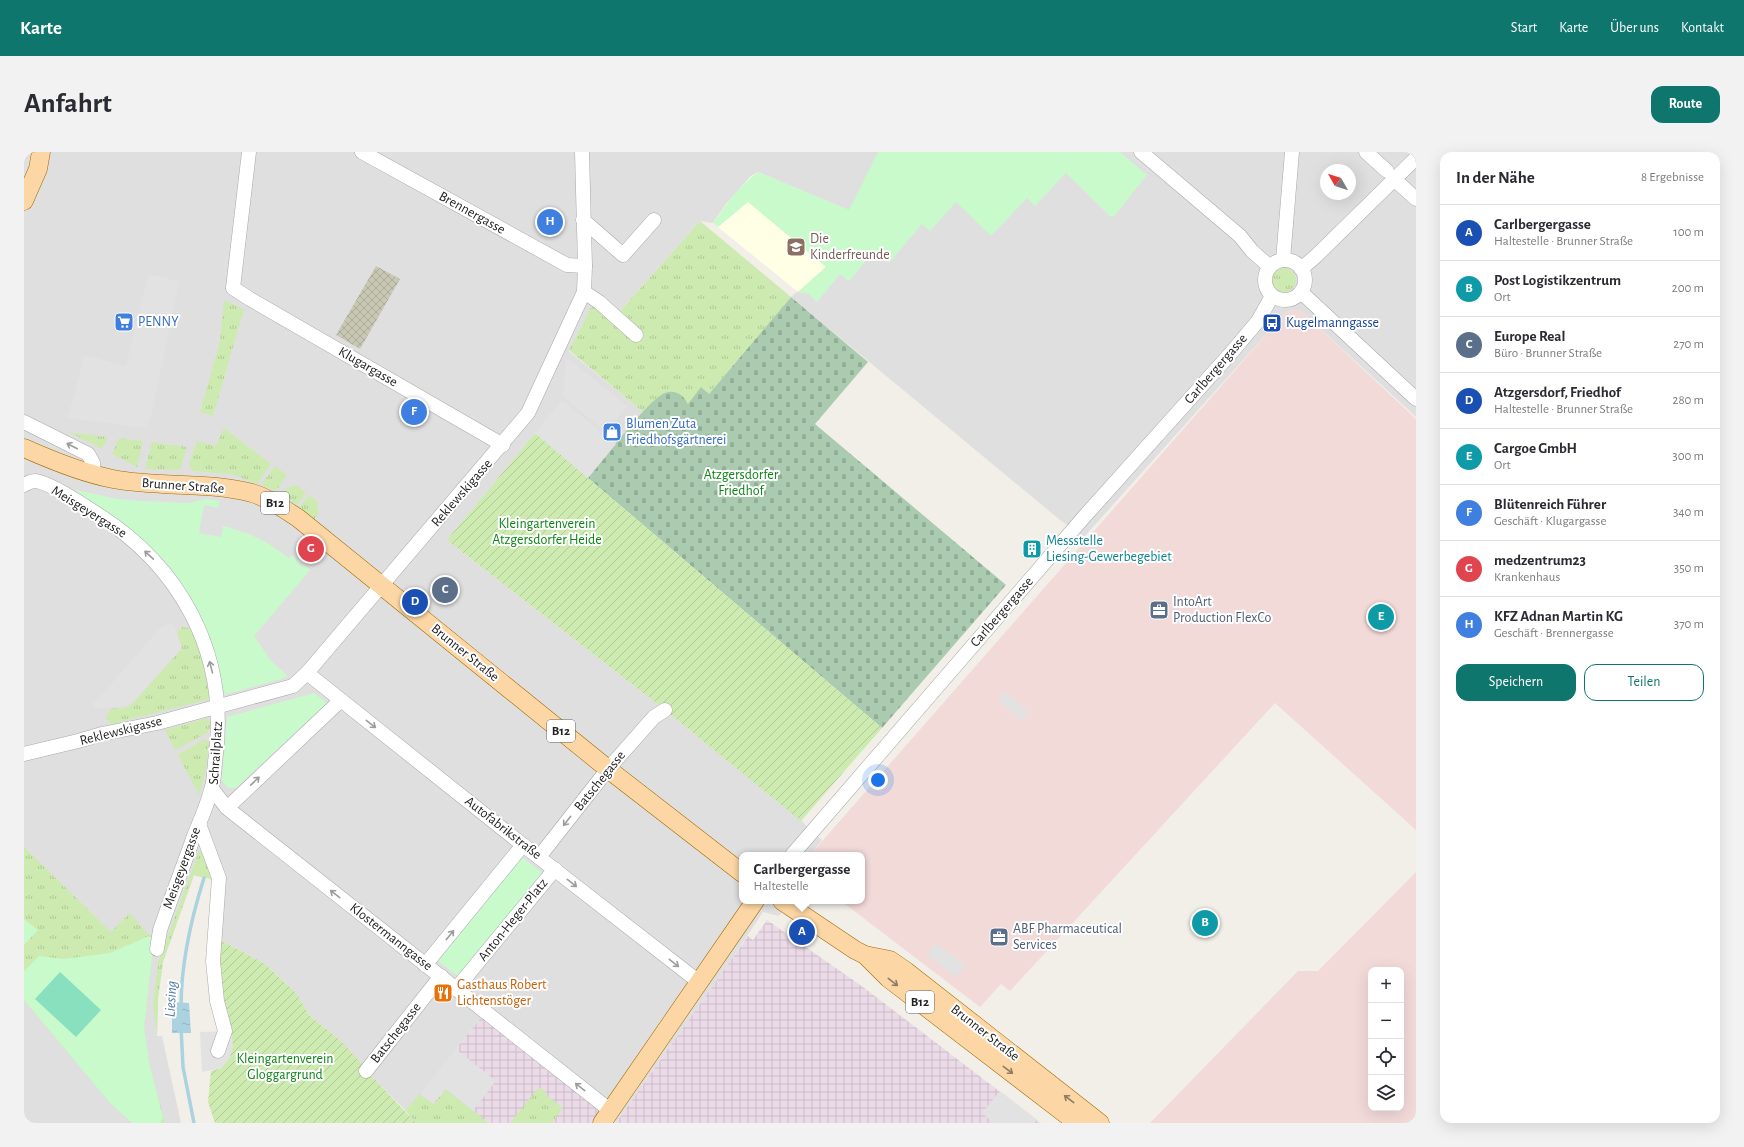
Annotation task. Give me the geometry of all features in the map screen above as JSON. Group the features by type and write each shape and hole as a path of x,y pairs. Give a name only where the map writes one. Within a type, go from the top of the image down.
{"main road":[{"path":"24,201 38,169 41,152"},
{"name":"Brunner Straße","path":"24,448 54,462 114,479 142,483 213,486 252,493 262,497 298,518 608,769 739,871"},
{"path":"606,1117 753,904"},
{"name":"Brunner Straße","path":"786,904 842,942 865,955 888,978 1077,1123"},
{"name":"Brunner Straße","path":"865,955 890,960 906,971 1100,1123"}],"street":[{"name":"Klugargasse","path":"249,152 233,288 503,445"},
{"name":"Brennergasse","path":"362,152 567,265 585,266"},
{"name":"Reklewskigasse","path":"308,673 503,445 528,413 584,292 585,266 582,152"},
{"path":"1141,152 1240,236 1252,251 1270,267"},
{"path":"1283,260 1292,152"},
{"path":"1366,152 1416,199"},
{"path":"1301,269 1316,256 1391,175 1416,158"},
{"path":"583,220 623,255 654,220"},
{"path":"1283,260 1296,264 1301,269 1305,281 1301,292 1290,300 1278,299 1272,296 1267,289 1265,282 1266,274 1270,267 1278,261 1283,260"},
{"path":"584,292 600,302 636,335"},
{"path":"1301,292 1416,399"},
{"name":"Carlbergergasse","path":"795,852 1084,517 1231,354 1258,321 1272,296"},
{"path":"24,422 88,454 93,463 94,474"},
{"name":"Meisgeyergasse","path":"24,485 34,481 42,483 73,499 115,525 155,560 181,595 205,642 218,705"},
{"name":"Schrailplatz","path":"308,673 293,686 218,705 219,729 212,789 227,808 341,700"},
{"name":"Autofabrikstraße","path":"308,673 523,845 699,982"},
{"name":"Reklewskigasse","path":"24,754 157,722 218,705"},
{"name":"Batschegasse","path":"539,857 608,769 654,717 665,710"},
{"name":"Meisgeyergasse","path":"157,949 160,930 212,789"},
{"name":"Klostermanngasse","path":"227,808 441,976 606,1117"},
{"path":"199,824 219,878 213,961 217,1001 224,1031 218,1050"},
{"path":"426,965 523,845"},
{"name":"Anton-Heger-Platz","path":"456,989 555,869"},
{"name":"Batschegasse","path":"366,1071 441,976"}],"shaded area":[{"path":"24,152 1416,152 1416,417 1300,310 1287,311 1084,537 1060,520 791,297 877,222 758,172 751,177 727,203 713,223 700,221 618,313 597,296 569,351 643,412 602,462 588,478 535,433 447,540 665,710 802,821 822,840 812,852 739,852 739,904 789,904 779,916 763,912 727,966 616,1123 480,1019 413,1103 405,1110 366,1071 339,1039 310,1016 301,1001 286,983 265,964 217,938 222,881 194,875 163,962 158,999 157,1036 162,1036 181,1123 24,1123"},
{"name":"Die Kinderfreunde","path":"758,172 826,267 798,292 713,223 727,203 750,177"},
{"path":"376,266 400,279 360,349 336,335"},
{"path":"148,274 179,282 152,412 147,428 67,418 76,390 84,355 126,366"},
{"path":"1300,310 1416,419 1416,830 1275,703 1010,991 1001,984 980,1007 845,904 865,904 865,852 813,852 1287,311"},
{"path":"566,357 627,406 606,432 563,397"},
{"path":"562,400 616,444 588,478 535,433"},
{"path":"173,623 182,648 135,700 127,706 94,709 93,704 162,626"},
{"path":"1005,691 1029,713 1021,721 998,700"},
{"path":"1416,872 1416,1123 1150,1123 1298,971 1318,971"},
{"path":"767,920 863,987 1041,1123 616,1123 748,936 753,940"},
{"path":"936,943 965,965 956,977 927,955"},
{"path":"492,1017 611,1111 602,1123 416,1123 405,1110 413,1103 480,1019"},
{"path":"231,1031 233,1045 230,1057 221,1068 202,1072 200,1032"},
{"path":"456,1049 496,1081 473,1111 446,1089 433,1104 420,1094"},
{"path":"1000,1091 1037,1120 1034,1123 994,1123 982,1113"}],"green space":[{"path":"878,152 1120,152 1147,175 1115,215 1111,217 1066,173 1035,206 1027,198 991,236 956,202 930,231 922,224 889,263 874,251 849,281 840,274 817,302 809,294 798,292 826,267 748,202 718,227 713,223 745,182 758,172 849,210"},
{"path":"700,221 791,297 709,394 688,404 675,392 665,393 657,398 643,412 569,350 597,296 619,312"},
{"path":"1284,268 1293,271 1296,280 1293,289 1284,292 1275,289 1272,280 1275,271"},
{"name":"Atzgersdorfer Friedhof","path":"791,297 868,362 815,424 1006,585 882,728 588,478 638,417 658,397 665,393 676,392 684,398 688,404 701,387 709,394"},
{"path":"224,300 244,309 213,416 200,412 220,341"},
{"path":"224,428 271,464 257,484 231,474 192,471 189,464 197,441 216,446"},
{"path":"69,432 108,437 102,449"},
{"name":"Kleingartenverein Atzgersdorfer Heide","path":"535,433 882,728 801,821 665,710 447,540"},
{"path":"119,438 143,441 137,467 112,454"},
{"path":"152,442 187,447 180,470 145,469"},
{"path":"275,466 287,475 276,491 261,485"},
{"path":"297,485 306,493 297,505 282,494 288,487"},
{"path":"76,490 117,499 142,501 189,503 206,499 220,501 218,508 204,505 199,533 221,537 223,526 242,532 266,542 289,558 292,555 302,567 304,565 310,570 254,636 272,662 288,676 223,695 214,652 205,628 187,592 172,570 148,546 87,501 85,497"},
{"path":"309,495 319,503 317,506 319,512 314,520 299,508"},
{"path":"182,627 189,628 194,636 203,662 210,699 112,724 106,719 109,711 114,708 127,707 133,703 182,648 177,633"},
{"path":"314,693 327,703 236,788 228,788 222,780 227,717"},
{"path":"207,718 210,721 210,728 207,733 175,750 174,749 165,730"},
{"path":"204,739 208,741 209,744 205,774 199,795 178,755"},
{"path":"24,847 111,932 130,913 154,941 144,1027 149,1062 165,1123 132,1123 110,1103 24,1000"},
{"path":"199,851 205,852 214,880 194,875 163,962 158,999 157,1036 153,1005 158,962"},
{"path":"522,857 542,873 459,977 438,961"},
{"path":"24,919 38,930 24,945"},
{"path":"149,936 154,941 144,1027 149,1062 163,1118 160,1123 132,1123 110,1103 24,1000 24,971 39,956 63,959 110,953"},
{"name":"Kleingartenverein Gloggargrund","path":"217,938 265,964 294,991 310,1016 339,1039 363,1065 362,1066 416,1123 215,1123 208,1102 211,1071 221,1068 230,1057 222,1001"},
{"path":"60,972 101,1010 76,1037 35,999"},
{"path":"539,1087 546,1092 545,1094 563,1108 552,1123 510,1123"},
{"path":"446,1089 489,1123 416,1123 405,1110 420,1094 434,1104"}],"water":[{"path":"172,1002 189,1003 191,1033 172,1033"}],"waterway":[{"name":"Liesing","path":"181,1007 181,991 185,958 195,909 204,878"},
{"name":"Liesing","path":"181,1027 183,1067 194,1123"}],"place":[{"name":"KFZ Adnan Martin KG","path":"550,222"},
{"name":"Die Kinderfreunde","path":"796,247"},
{"name":"PENNY","path":"124,322"},
{"name":"Kugelmanngasse","path":"1272,323"},
{"name":"Blütenreich Führer","path":"414,412"},
{"name":"Blumen Zuta Friedhofsgärtnerei","path":"612,432"},
{"name":"medzentrum23","path":"311,549"},
{"name":"Messstelle Liesing-Gewerbegebiet","path":"1032,549"},
{"name":"Europe Real","path":"445,590"},
{"name":"Atzgersdorf, Friedhof","path":"415,602"},
{"name":"IntoArt Production FlexCo","path":"1159,610"},
{"name":"Cargoe GmbH","path":"1381,617"},
{"name":"Post Logistikzentrum","path":"1205,923"},
{"name":"Carlbergergasse","path":"802,932"},
{"name":"ABF Pharmaceutical Services","path":"999,937"},
{"name":"Gasthaus Robert Lichtenstöger","path":"443,993"}]}
